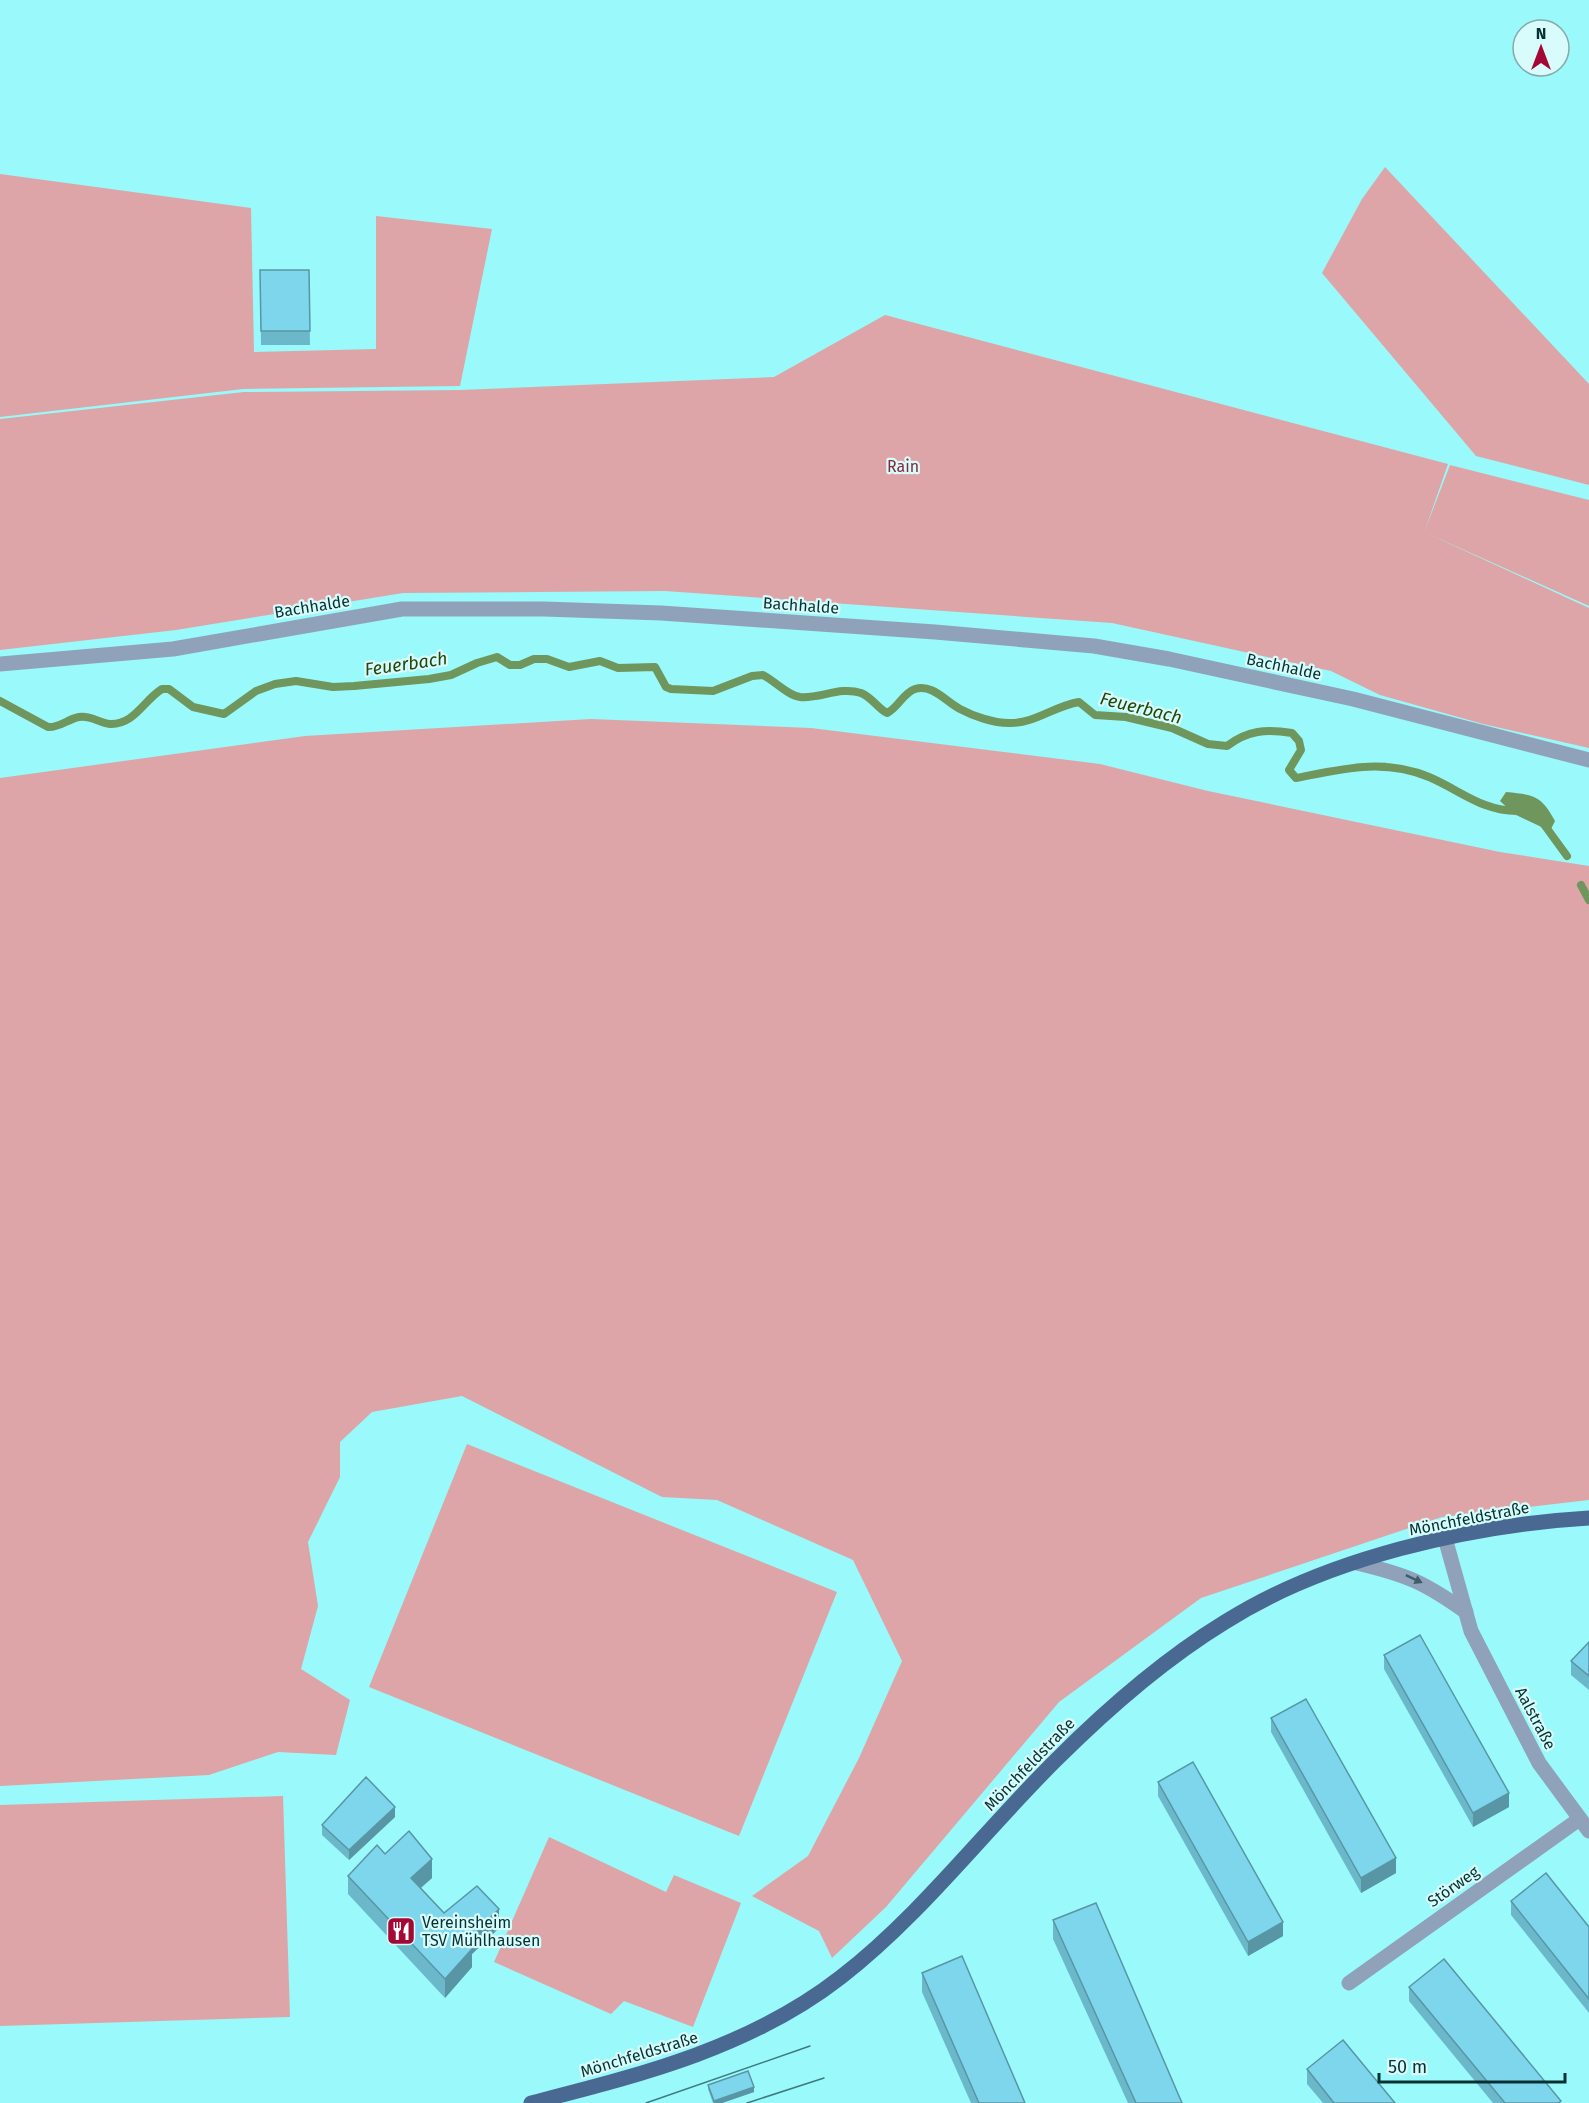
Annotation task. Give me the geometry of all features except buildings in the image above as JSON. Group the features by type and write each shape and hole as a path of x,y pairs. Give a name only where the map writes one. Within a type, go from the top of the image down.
{"main road":[{"name":"Mönchfeldstraße","path":"531,2103 693,2058 735,2041 814,1996 842,1976 910,1915 1055,1761 1115,1704 1162,1666 1227,1620 1300,1584 1357,1563 1445,1538 1554,1520 1589,1518"}],"street":[{"name":"Bachhalde","path":"0,664 173,649 402,609 544,609 661,614 923,631 1094,646 1169,659 1353,699 1589,760"},
{"name":"Aalstraße","path":"1445,1538 1471,1631 1539,1762 1578,1820 1589,1832"},
{"path":"1357,1563 1411,1578 1429,1586 1466,1612"},
{"name":"Störweg","path":"1349,1983 1578,1820"}],"green space":[{"path":"1385,167 1589,384 1589,485 1476,456 1322,273 1362,199"},
{"path":"0,174 251,208 254,352 376,349 376,216 492,229 460,386 243,389 0,417"},
{"name":"Rain","path":"885,315 1448,464 1425,530 1450,465 1589,500 1589,606 1424,532 1589,608 1589,748 1483,724 1380,695 1331,671 1112,623 665,591 403,593 176,630 0,650 0,419 244,392 460,390 774,377"},
{"path":"591,719 811,728 1100,764 1208,791 1500,852 1589,866 1589,1500 1442,1517 1201,1598 1059,1702 886,1907 832,1958 819,1931 752,1896 808,1856 859,1758 902,1661 853,1560 717,1500 662,1497 462,1396 372,1412 340,1442 340,1477 308,1542 318,1606 301,1669 350,1700 336,1755 278,1752 209,1775 0,1786 0,778 305,736"},
{"path":"467,1444 837,1592 739,1836 369,1687"},
{"path":"283,1796 290,2017 0,2026 0,1805"},
{"path":"549,1837 666,1892 674,1875 741,1903 693,2027 624,2001 611,2014 494,1962"}],"shaded area":[{"path":"1506,792 1524,794 1541,801 1555,821 1550,831 1514,814 1500,801"}],"waterway":[{"name":"Feuerbach","path":"0,701 48,727 83,717 110,724 132,716 162,689 169,689 193,707 224,714 256,691 275,684 296,681 333,687 429,679 451,675 497,657 510,665 520,665 534,659 547,659 569,667 600,661 618,668 655,667 666,687 671,689 713,691 752,676 763,675 790,694 800,697 853,691 865,695 887,713 911,691 921,688 939,694 954,706 971,714 1003,723 1027,721 1079,702 1095,715 1126,717 1172,728 1208,744 1227,746 1242,737 1258,732 1292,733 1299,741 1301,750 1289,770 1296,778 1362,767 1395,768 1429,777 1494,808 1519,811"},
{"name":"Feuerbach","path":"1543,823 1567,856"},
{"name":"Feuerbach","path":"1581,885 1589,900"}],"tram line":[{"path":"646,2103 810,2046"},
{"path":"747,2103 824,2078"}],"place":[{"name":"Vereinsheim TSV Mühlhausen","path":"401,1931"}]}
